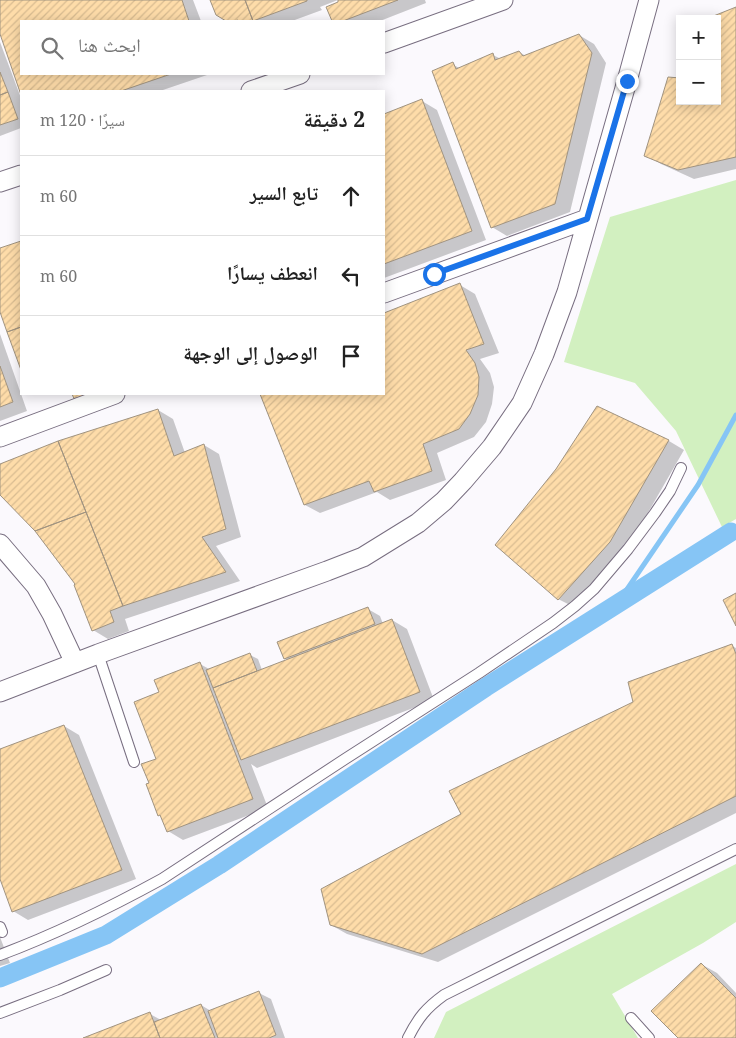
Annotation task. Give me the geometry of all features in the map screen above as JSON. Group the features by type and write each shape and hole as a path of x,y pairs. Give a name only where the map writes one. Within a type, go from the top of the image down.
{"street":[{"path":"385,43 503,0"},
{"path":"0,692 362,557 418,523 463,482 492,447 522,403 544,354 567,292 649,0"},
{"path":"254,90 297,75"},
{"path":"0,182 20,175"},
{"path":"385,293 587,219"},
{"path":"0,437 112,395"},
{"path":"0,544 36,586 76,663"}],"lane":[{"path":"0,955 49,936 162,879 553,623 594,589 628,549 656,513 670,491 681,468"},
{"path":"98,654 134,762"},
{"path":"408,1038 429,1006 444,995 736,849"},
{"path":"0,1013 106,970"},
{"path":"631,1018 649,1038"}],"green space":[{"path":"736,180 736,519 722,527 676,431 635,383 564,362 610,217"},
{"path":"736,864 736,922 703,943 612,994 638,1038 434,1038 446,1012"}],"building":[{"path":"0,0 182,0 189,20 20,20 20,75 168,75 124,90 20,90 20,92 0,34"},
{"path":"210,0 245,0 253,20 224,20 216,15"},
{"path":"245,0 307,0 256,20 253,20"},
{"path":"338,0 398,0 346,20 332,20 326,7 338,2"},
{"path":"736,7 736,157 678,170 644,156 668,77 676,78 676,105 721,105 721,15 716,15"},
{"path":"579,34 592,53 555,204 491,228 432,71 453,62 456,69 493,53 495,60 519,51 523,56"},
{"path":"0,72 8,92 0,95"},
{"path":"8,92 18,119 0,125 0,95"},
{"path":"422,99 472,231 385,264 385,114"},
{"path":"20,241 20,327 7,332 0,312 0,248"},
{"path":"460,283 484,344 466,350 475,363 479,377 478,395 470,414 459,429 423,444 432,471 374,492 369,481 304,505 260,395 385,395 385,313"},
{"path":"20,327 20,367 7,332"},
{"path":"0,366 13,402 0,407"},
{"path":"72,395 90,395 75,401"},
{"path":"597,406 669,440 610,542 558,600 495,545 556,469"},
{"path":"158,409 174,456 204,444 226,529 202,537 226,572 123,606 58,441"},
{"path":"58,441 86,512 35,531 0,495 0,464"},
{"path":"86,512 123,606 110,611 114,622 92,631 75,584 35,531"},
{"path":"736,593 736,626 723,600"},
{"path":"368,607 375,624 284,659 277,642"},
{"path":"392,619 420,692 241,760 213,688"},
{"path":"732,644 736,654 736,796 422,954 330,925 321,889 461,814 449,791 633,702 628,682"},
{"path":"250,653 257,671 213,688 206,670"},
{"path":"200,662 253,799 167,832 160,815 158,816 146,784 149,783 141,764 156,759 134,702 159,692 154,680"},
{"path":"64,725 122,870 12,912 0,879 0,749"},
{"path":"701,963 736,998 736,1038 678,1038 651,1011"},
{"path":"259,991 276,1035 269,1038 218,1038 208,1011"},
{"path":"201,1004 215,1038 160,1038 154,1022"},
{"path":"150,1012 160,1038 83,1038"}],"waterway":[{"path":"617,604 698,485 736,415"},
{"path":"731,532 736,529"},
{"path":"0,978 106,935 219,865 486,687 731,532"}],"route":[{"path":"434,274 587,219 627,81"}]}
